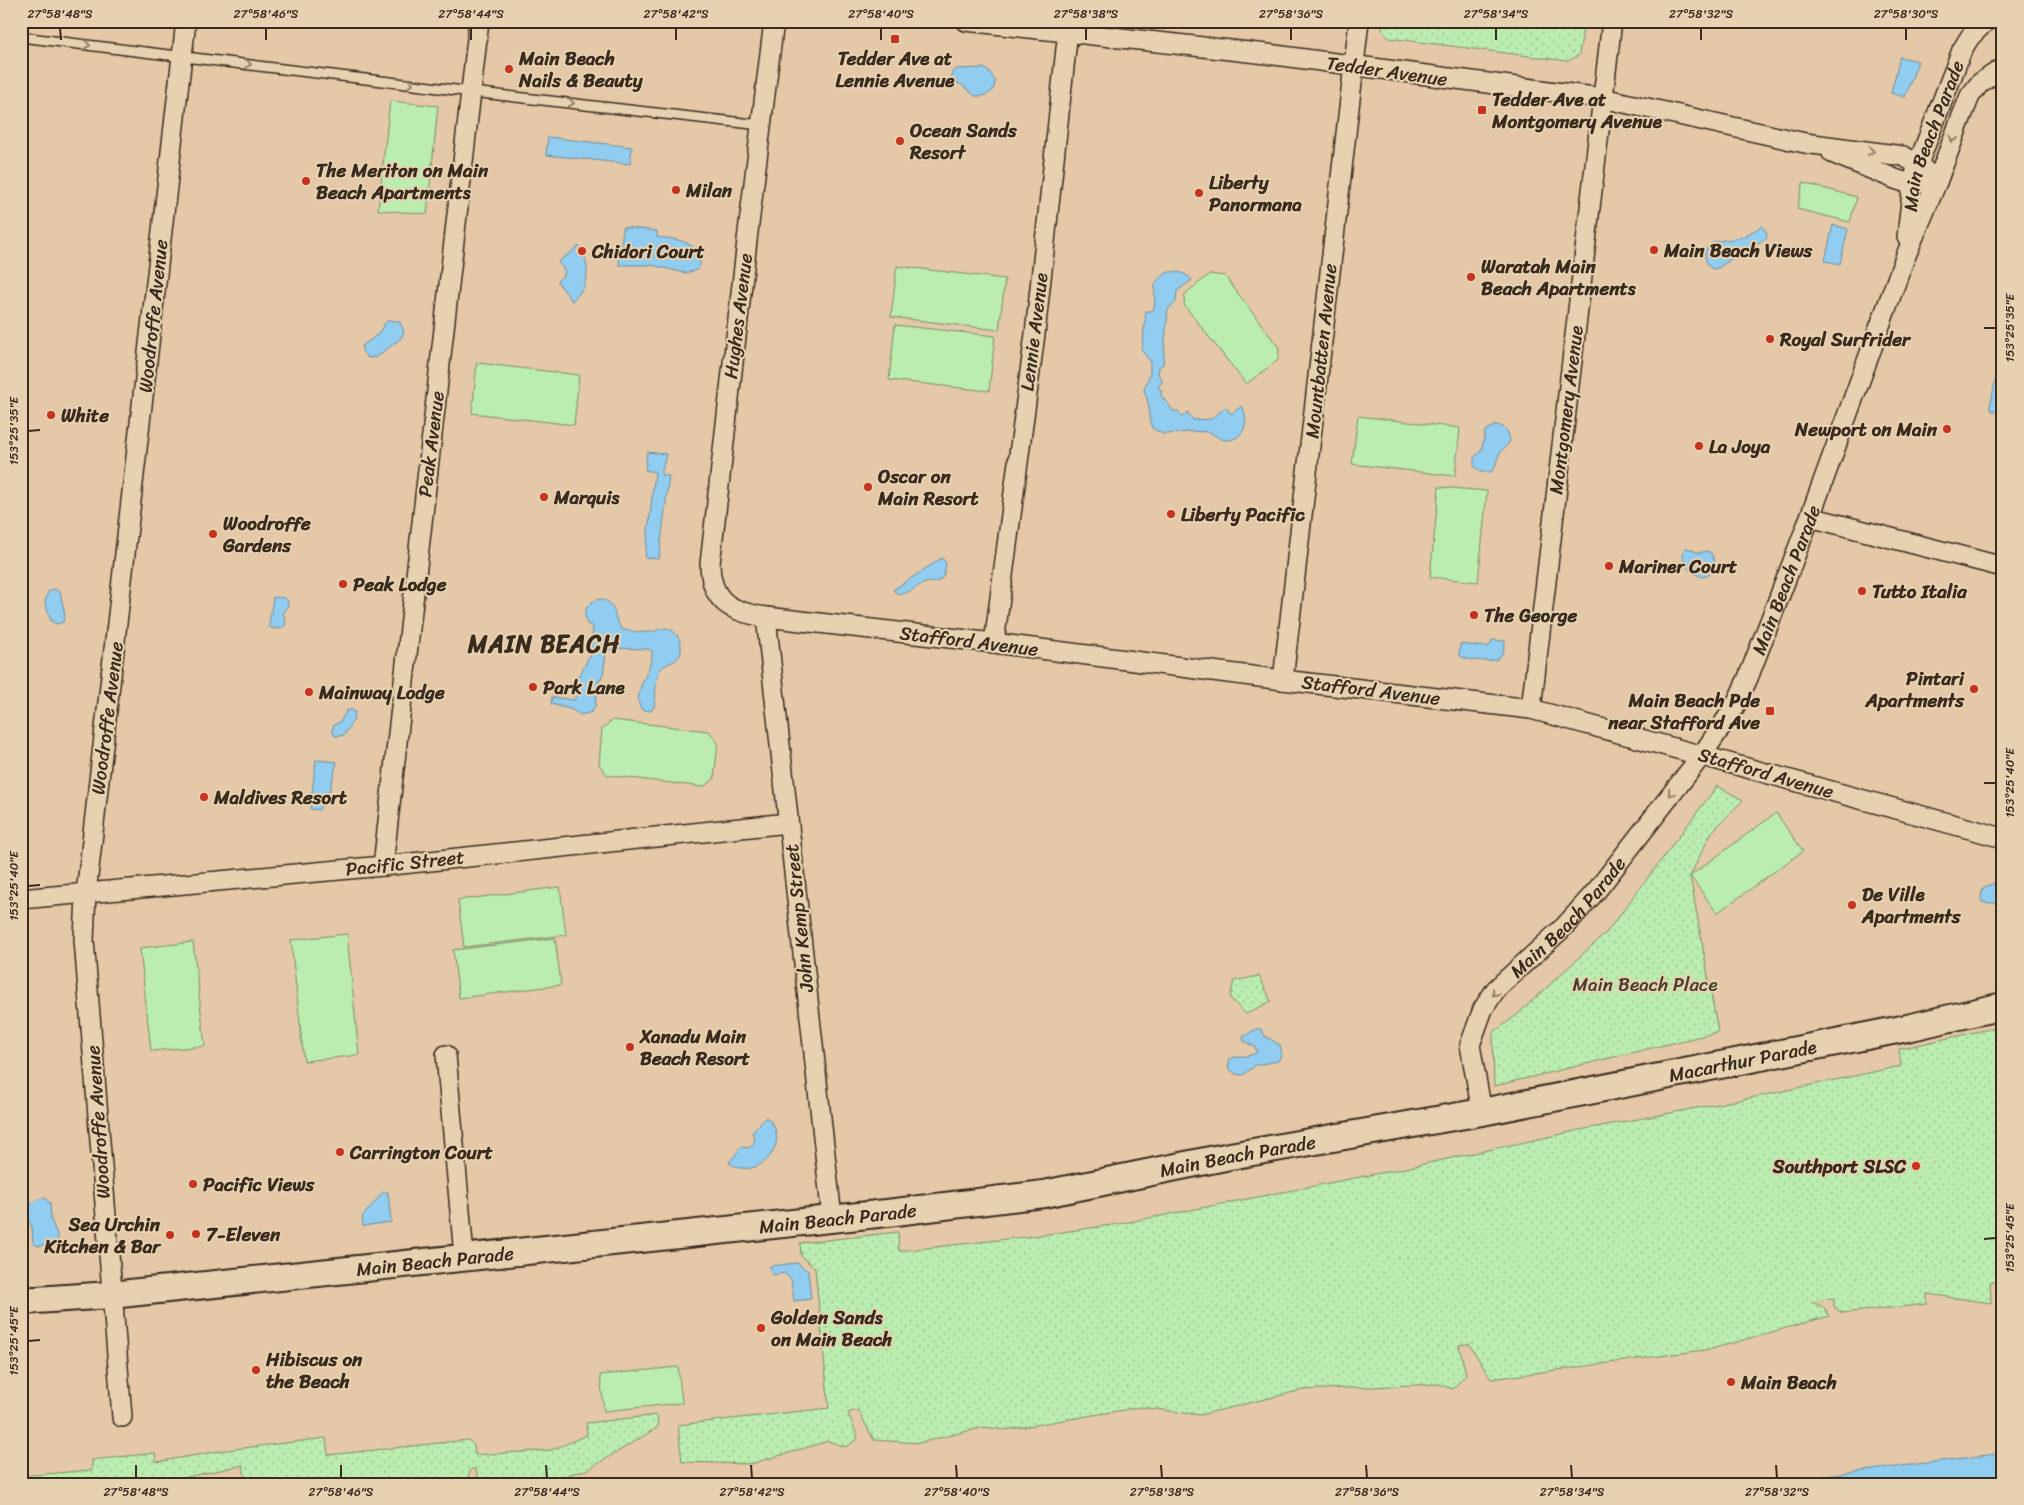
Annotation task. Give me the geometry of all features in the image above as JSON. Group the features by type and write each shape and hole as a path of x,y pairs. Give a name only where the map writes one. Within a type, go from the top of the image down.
{"street":[{"name":"Woodroffe Avenue","path":"122,1417 84,940 86,894 186,21"},
{"name":"Peak Avenue","path":"383,866 479,21"},
{"name":"Hughes Avenue","path":"727,606 710,579 710,564 774,21"},
{"name":"Tedder Avenue","path":"966,21 1068,27 1354,67 1602,98 1805,143 1894,154 1903,156 1918,164"},
{"name":"Mountbatten Avenue","path":"1283,680 1359,21"},
{"name":"Montgomery Avenue","path":"1531,709 1612,21"},
{"name":"Main Beach Parade","path":"1904,260 1918,164 1962,50 1970,37 1986,21"},
{"name":"Lennie Avenue","path":"994,643 1035,334 1068,27"},
{"name":"Main Beach Parade","path":"21,1301 111,1294 1044,1194 1230,1156 1482,1112 1470,1045 1483,1009 1496,989 1565,926 1597,890 1702,755 1734,708 1748,678 1810,518 1904,260 1970,96 1980,83 2003,68"},
{"name":"Tedder Avenue","path":"1805,143 1895,179 1914,182 1937,182"},
{"path":"1918,164 1937,182"},
{"path":"1810,518 2003,568"},
{"name":"Stafford Avenue","path":"727,606 749,615 1531,709 2003,838"},
{"name":"John Kemp Street","path":"766,617 832,1218"},
{"name":"Pacific Street","path":"21,899 383,866 788,823"},
{"name":"Macarthur Parade","path":"1482,1112 1906,1028 2003,1006"},
{"path":"446,1056 464,1256"}],"lane":[{"path":"21,37 472,92 761,124"}],"green space":[{"path":"1383,21 1522,21 1583,29 1579,55 1568,61 1389,38 1382,30"},
{"path":"390,101 438,106 427,214 378,210"},
{"path":"1803,183 1857,197 1850,222 1797,209"},
{"path":"897,266 1005,279 999,330 891,317"},
{"path":"1210,274 1225,276 1279,348 1278,360 1246,384 1184,305 1185,294"},
{"path":"895,325 995,336 989,391 889,380"},
{"path":"477,363 579,375 574,425 472,413"},
{"path":"1358,416 1460,428 1455,476 1352,464"},
{"path":"1439,487 1487,491 1478,582 1430,577"},
{"path":"612,720 709,731 718,743 714,779 703,787 607,775 599,764 602,729"},
{"name":"Main Beach Place","path":"1717,786 1743,800 1711,833 1690,876 1718,1032 1494,1086 1493,1033 1518,1014 1607,932"},
{"path":"1776,813 1803,851 1717,913 1690,876"},
{"path":"560,887 566,935 464,947 458,900"},
{"path":"347,934 359,1055 304,1061 291,940"},
{"path":"555,938 561,985 459,998 453,950"},
{"path":"193,942 205,1046 151,1051 140,948"},
{"path":"1259,976 1271,1001 1246,1014 1230,998 1234,981"},
{"path":"2003,1026 2003,1281 1990,1282 1991,1303 1927,1294 1927,1304 1842,1313 1834,1307 1834,1298 1811,1302 1823,1307 1829,1316 1711,1349 1491,1379 1469,1344 1459,1345 1466,1374 1453,1389 1438,1384 1302,1390 1200,1415 1141,1407 1005,1430 984,1427 919,1443 874,1440 858,1410 848,1413 858,1438 846,1447 828,1441 751,1464 682,1462 678,1425 829,1408 815,1268 801,1256 800,1243 898,1232 899,1251 1034,1236 1119,1224 1401,1169 1580,1130 1760,1096 1901,1066 1899,1049"},
{"path":"678,1367 682,1403 604,1411 600,1375"},
{"path":"657,1415 658,1427 589,1469 535,1484 491,1484 480,1482 476,1469 471,1469 465,1484 246,1484 243,1465 169,1481 167,1484 21,1484 21,1476 92,1470 92,1460 155,1453 156,1462 227,1450 326,1438 328,1455 468,1440 474,1445 475,1455 552,1450 587,1435 586,1423"}],"water":[{"path":"1900,57 1918,61 1905,97 1891,93"},
{"path":"983,68 989,71 995,81 995,85 992,91 983,96 975,96 962,85 953,81 951,77 953,71 958,69"},
{"path":"548,137 632,147 630,164 546,155"},
{"path":"1833,225 1848,229 1840,264 1825,261"},
{"path":"1762,226 1767,233 1766,239 1746,249 1718,268 1712,269 1708,265 1705,251 1713,242 1743,237"},
{"path":"623,227 657,231 657,237 679,240 686,243 697,251 700,265 697,270 685,273 652,265 619,265"},
{"path":"579,246 586,260 587,275 582,289 572,301 557,281 564,275 565,271 558,262"},
{"path":"1169,272 1182,273 1192,280 1177,291 1176,302 1168,309 1163,364 1159,367 1158,374 1163,381 1158,386 1162,392 1160,394 1174,412 1177,410 1182,417 1187,412 1193,420 1211,419 1226,407 1231,414 1242,406 1246,417 1244,429 1237,437 1232,439 1225,440 1202,432 1163,434 1152,428 1144,389 1150,374 1150,361 1142,351 1146,311 1153,311 1155,285 1162,276"},
{"path":"390,320 400,322 404,332 401,338 377,357 368,358 362,351 362,346 377,335 386,322"},
{"path":"1998,375 2003,375 2003,412 1992,411 1990,407"},
{"path":"1496,425 1506,430 1510,441 1500,453 1491,472 1481,472 1474,466 1474,458 1482,449 1485,431"},
{"path":"647,452 666,454 661,475 669,476 659,559 645,558 655,472 645,470"},
{"path":"1686,548 1698,553 1707,551 1711,553 1715,562 1709,575 1698,576 1688,568 1683,556 1683,551"},
{"path":"942,558 946,563 945,572 941,579 922,584 901,594 893,590"},
{"path":"54,589 60,592 65,615 63,622 57,624 51,621 45,602 48,592"},
{"path":"273,597 284,598 288,601 288,605 283,612 286,624 281,629 269,626"},
{"path":"600,599 610,604 623,630 652,632 665,628 674,632 679,640 681,650 678,658 660,669 654,707 651,711 642,710 638,696 652,657 652,651 648,649 613,648 606,653 603,674 598,683 595,707 592,712 581,715 570,709 551,704 552,697 576,699 570,691 571,683 581,672 590,657 593,626 587,624 585,611 592,602"},
{"path":"1492,640 1505,641 1502,654 1496,660 1474,660 1459,655 1460,644 1487,647 1491,644"},
{"path":"347,710 355,712 354,719 344,735 335,736 332,730 334,725 341,721"},
{"path":"316,760 337,762 330,789 319,810 310,809"},
{"path":"2003,882 2003,903 1982,902 1983,888 1994,883"},
{"path":"1256,1029 1261,1029 1265,1036 1280,1045 1282,1054 1278,1061 1256,1065 1243,1075 1236,1074 1228,1068 1230,1059 1257,1052 1255,1047 1244,1041 1243,1037"},
{"path":"766,1117 774,1126 777,1136 775,1147 770,1156 752,1168 741,1168 729,1163 741,1147 748,1148 753,1144 752,1133"},
{"path":"383,1192 388,1192 391,1222 363,1226 362,1217"},
{"path":"45,1198 50,1203 51,1220 58,1237 56,1243 37,1246 33,1243 32,1228 23,1208"},
{"path":"797,1263 808,1271 811,1299 794,1301 791,1279 784,1273 772,1275 770,1266"},
{"path":"2003,1453 2003,1484 1764,1484"}],"place":[{"name":"Tedder Ave at Lennie Avenue","path":"895,39"},
{"name":"Main Beach Nails & Beauty","path":"509,69"},
{"name":"Tedder Ave at Montgomery Avenue","path":"1482,110"},
{"name":"Ocean Sands Resort","path":"900,141"},
{"name":"The Meriton on Main Beach Apartments","path":"306,181"},
{"name":"Milan","path":"676,190"},
{"name":"Liberty Panormana","path":"1199,193"},
{"name":"Main Beach Views","path":"1654,250"},
{"name":"Chidori Court","path":"582,251"},
{"name":"Waratah Main Beach Apartments","path":"1471,277"},
{"name":"Royal Surfrider","path":"1770,339"},
{"name":"White","path":"51,415"},
{"name":"Newport on Main","path":"1947,429"},
{"name":"La Joya","path":"1699,446"},
{"name":"Oscar on Main Resort","path":"868,487"},
{"name":"Marquis","path":"544,497"},
{"name":"Liberty Pacific","path":"1171,514"},
{"name":"Woodroffe Gardens","path":"213,534"},
{"name":"Mariner Court","path":"1609,566"},
{"name":"Peak Lodge","path":"343,584"},
{"name":"Tutto Italia","path":"1862,591"},
{"name":"The George","path":"1474,615"},
{"name":"Park Lane","path":"533,687"},
{"name":"Pintari Apartments","path":"1974,689"},
{"name":"Mainway Lodge","path":"309,692"},
{"name":"Main Beach Pde near Stafford Ave","path":"1770,711"},
{"name":"Maldives Resort","path":"204,797"},
{"name":"De Ville Apartments","path":"1852,905"},
{"name":"Xanadu Main Beach Resort","path":"630,1047"},
{"name":"Carrington Court","path":"340,1152"},
{"name":"Southport SLSC","path":"1916,1166"},
{"name":"Pacific Views","path":"193,1184"},
{"name":"7-Eleven","path":"196,1234"},
{"name":"Sea Urchin Kitchen & Bar","path":"170,1235"},
{"name":"Golden Sands on Main Beach","path":"761,1328"},
{"name":"Hibiscus on the Beach","path":"256,1370"},
{"name":"Main Beach","path":"1731,1382"}],"district":[{"name":"MAIN BEACH","path":"544,644"}]}
